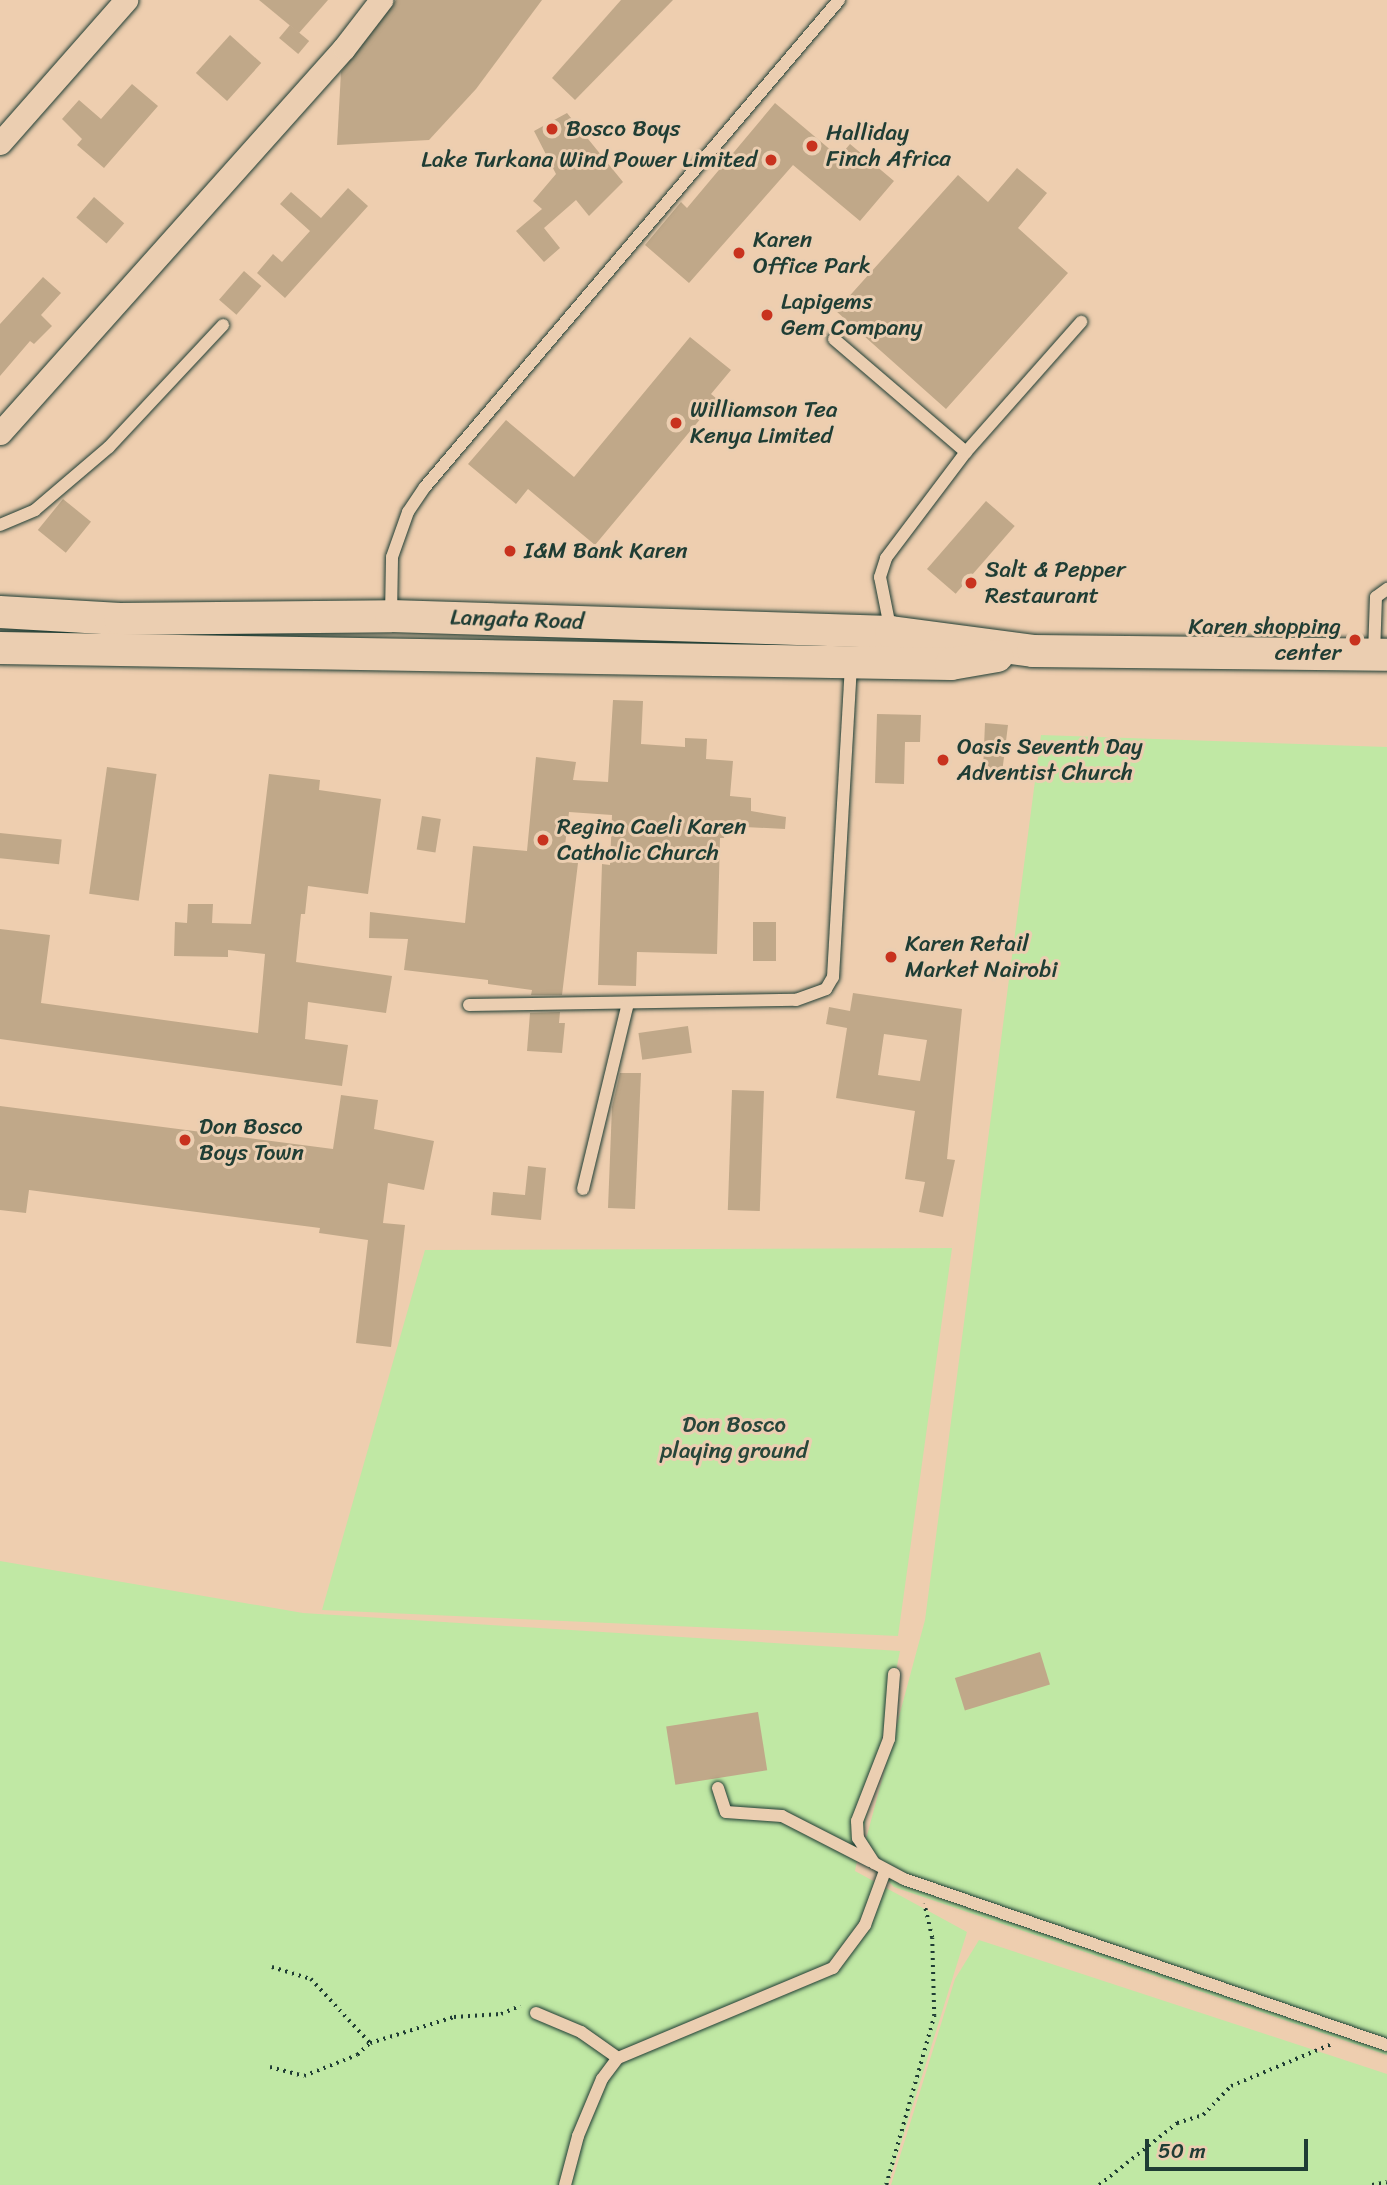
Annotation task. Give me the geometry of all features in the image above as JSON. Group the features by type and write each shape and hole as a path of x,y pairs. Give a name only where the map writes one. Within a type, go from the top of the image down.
{"main road":[{"name":"Langata Road","path":"0,612 120,619 391,616 891,632 1033,651 1381,654"},
{"name":"Langata Road","path":"0,648 951,664 1033,651"}],"street":[{"path":"0,143 126,0"},
{"path":"0,433 344,48 381,0"}],"lane":[{"path":"391,616 392,557 408,512 425,487 839,0"},
{"path":"891,632 880,577 886,558 966,452 1081,322"},
{"path":"0,525 35,510 109,447 223,325"},
{"path":"834,339 966,452"},
{"path":"1381,654 1376,597 1387,589"},
{"path":"469,1005 796,1000 826,989 833,977 851,661"},
{"path":"583,1189 628,1003"},
{"path":"874,1863 858,1838 857,1821 890,1739 894,1674"},
{"path":"718,1788 726,1812 782,1816 886,1871 920,1884 1387,2045"},
{"path":"565,2185 578,2136 602,2079 618,2057 833,1968 865,1925 886,1871"},
{"path":"536,2013 581,2032 618,2057"}],"path":[{"path":"886,2185 934,2016 932,1938 920,1884"},
{"path":"272,1966 311,1979 370,2043"},
{"path":"270,2067 304,2076 357,2055 370,2043 477,2013 501,2014 523,2006 536,2013"},
{"path":"1099,2185 1177,2123 1203,2115 1231,2086 1280,2062 1357,2035"},
{"path":"1372,2185 1387,2182"}],"green space":[{"path":"1041,735 1387,747 1387,2055 894,1887 862,1854 925,1620"},
{"name":"Don Bosco playing ground","path":"952,1248 898,1636 322,1610 425,1250"},
{"path":"0,1561 303,1613 900,1651 855,1871 967,1932 888,2185 0,2185"},
{"path":"979,1940 1387,2074 1387,2185 891,2185 955,1979"}],"building":[{"path":"259,0 328,0 299,33"},
{"path":"396,0 542,0 476,89 429,140 337,145 341,72"},
{"path":"621,0 673,0 575,100 552,78"},
{"path":"290,25 309,41 298,54 279,38"},
{"path":"230,35 261,63 227,101 196,73"},
{"path":"132,84 158,106 104,168 77,145 82,139 62,119 79,100 101,119"},
{"path":"775,103 839,157 850,144 894,181 860,221 793,165 689,283 645,245 681,202 687,208"},
{"path":"567,113 623,182 589,216 576,200 544,228 560,248 544,262 516,231 542,209 533,201 556,174 534,131"},
{"path":"1017,168 1047,193 1018,228 1068,273 946,409 836,311 958,175 988,202"},
{"path":"348,188 368,206 285,298 257,273 273,254 282,262 310,231 280,204 291,192 321,218"},
{"path":"94,197 124,223 106,244 76,217"},
{"path":"244,271 261,286 236,315 219,300"},
{"path":"43,277 61,293 41,315 52,326 34,344 30,341 0,376 0,324"},
{"path":"690,337 731,370 711,394 717,399 595,545 528,489 516,504 468,464 506,420 574,477"},
{"path":"63,499 91,522 66,553 38,530"},
{"path":"986,501 1015,526 956,594 927,569"},
{"path":"613,700 643,701 641,744 685,747 685,738 707,739 706,759 733,761 730,796 751,798 751,811 786,817 785,829 725,826 724,838 720,838 717,954 637,952 636,986 598,985 602,864 610,865 612,815 569,812 563,862 578,863 562,995 531,995 532,990 488,984 488,980 404,970 408,939 369,938 370,912 465,923 473,846 527,851 536,757 576,762 573,780 608,782"},
{"path":"877,714 921,715 920,742 905,742 904,784 875,783"},
{"path":"985,723 1008,725 1002,773 983,771"},
{"path":"107,767 157,774 139,901 89,894"},
{"path":"269,774 320,780 319,790 381,799 368,894 308,886 305,914 301,914 296,962 392,976 386,1013 308,1002 305,1039 348,1045 342,1086 0,1039 0,929 50,935 41,1003 258,1033 265,954 228,950 228,957 174,956 175,922 187,923 188,904 213,904 212,923 251,924"},
{"path":"422,816 441,819 435,853 417,850"},
{"path":"0,833 62,839 59,864 0,858"},
{"path":"753,922 776,922 776,961 753,961"},
{"path":"853,993 962,1009 947,1159 955,1160 943,1217 919,1212 925,1182 905,1179 915,1111 836,1098 847,1028 826,1024 829,1007 850,1011","holes":["884,1034 927,1040 920,1081 878,1075"]},
{"path":"560,1012 559,1023 565,1023 562,1053 527,1051 530,1013"},
{"path":"688,1026 692,1053 642,1060 638,1033"},
{"path":"620,1073 641,1073 635,1209 608,1208 612,1107"},
{"path":"732,1090 764,1091 760,1211 728,1210"},
{"path":"341,1095 378,1100 374,1129 434,1141 424,1190 388,1183 383,1223 405,1225 391,1347 356,1343 368,1240 319,1233 320,1228 29,1190 26,1213 0,1210 0,1106 333,1149"},
{"path":"528,1166 546,1168 541,1220 491,1215 493,1192 525,1195"},
{"path":"1040,1652 1050,1685 965,1711 955,1678"},
{"path":"758,1712 767,1770 675,1785 666,1727"}],"place":[{"name":"Bosco Boys","path":"552,129"},
{"name":"Halliday Finch Africa","path":"812,146"},
{"name":"Lake Turkana Wind Power Limited","path":"771,160"},
{"name":"Karen Office Park","path":"739,253"},
{"name":"Lapigems Gem Company","path":"767,315"},
{"name":"Williamson Tea Kenya Limited","path":"676,423"},
{"name":"I&M Bank Karen","path":"510,551"},
{"name":"Salt & Pepper Restaurant","path":"971,583"},
{"name":"Karen shopping center","path":"1355,640"},
{"name":"Oasis Seventh Day Adventist Church","path":"943,760"},
{"name":"Regina Caeli Karen Catholic Church","path":"543,840"},
{"name":"Karen Retail Market Nairobi","path":"891,957"},
{"name":"Don Bosco Boys Town","path":"185,1140"}]}
